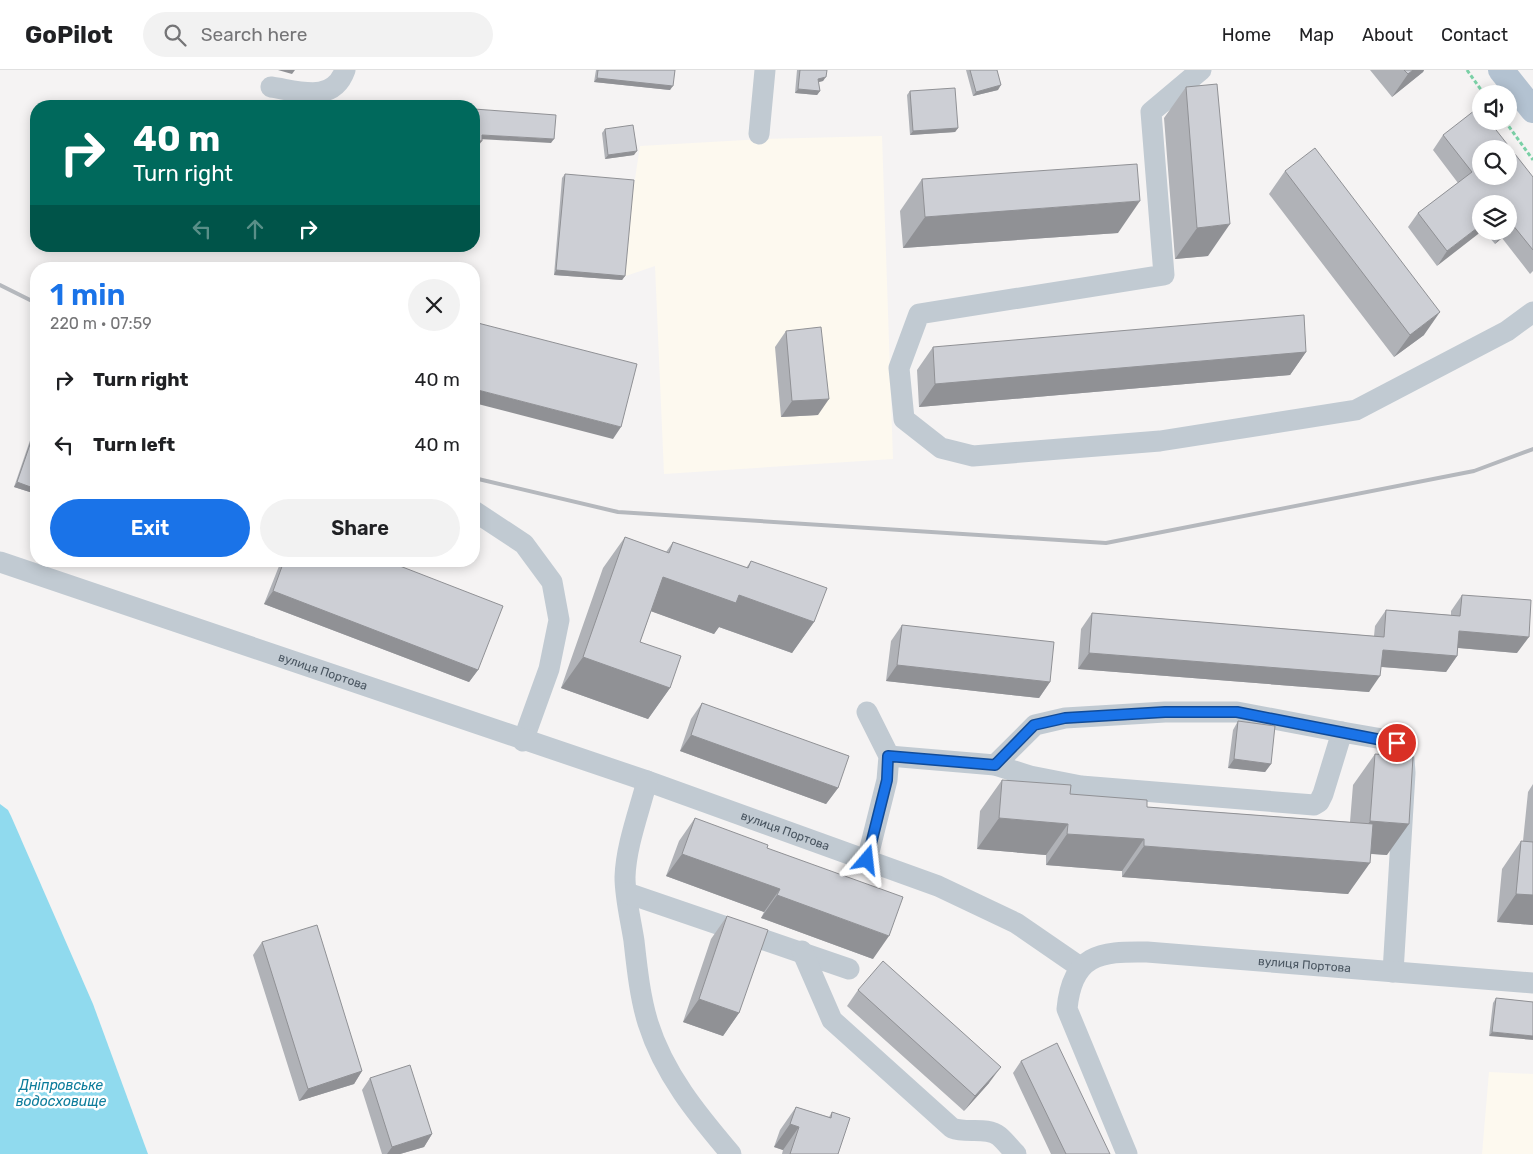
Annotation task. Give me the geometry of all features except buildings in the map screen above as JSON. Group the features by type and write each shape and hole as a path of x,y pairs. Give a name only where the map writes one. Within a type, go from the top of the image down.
{"main road":[{"path":"1501,70 1533,110"}],"street":[{"path":"271,87 324,93 338,85 345,70"},
{"path":"759,134 765,70"},
{"path":"1201,70 1152,112 1164,275 919,314 899,368 904,418 941,448 973,456 1160,441 1356,410 1508,331 1533,312"},
{"path":"480,516 524,544 552,582 559,620 549,669 523,741"},
{"name":"вулиця Портова","path":"0,562 647,782 938,886 1016,923 1080,967 1095,957 1118,951 1533,983"},
{"path":"867,712 888,756 887,780 867,860"},
{"path":"995,765 1034,725 1065,718 1165,712 1237,712 1394,741 1399,744 1404,758 1405,773 1393,972"},
{"path":"888,756 995,765 1030,776 1081,786 1314,805 1319,802 1323,794 1342,732"},
{"path":"647,782 628,855 625,877 648,1022 660,1055 677,1086 703,1122 730,1154"},
{"path":"627,893 849,969"},
{"path":"802,952 832,1020 952,1128 963,1132 991,1133 999,1136 1016,1154"},
{"path":"1080,967 1069,988 1067,1009 1127,1154"}],"path":[{"path":"1467,70 1478,85"},
{"path":"1511,130 1533,160"}],"shaded area":[{"path":"882,136 893,459 664,474 655,266 620,278 640,146 763,139"},
{"path":"1489,1072 1533,1074 1533,1154 1482,1154"}],"water":[{"name":"Дніпровське водосховище","path":"0,804 8,810 11,816 93,1004 148,1154 0,1154"}],"railway":[{"path":"0,285 30,300"},
{"path":"480,479 618,512 1106,543 1474,471 1533,449"}],"route":[{"path":"867,860 874,839 887,780 888,756 995,765 1034,725 1055,719 1165,712 1237,712 1397,743"}]}
